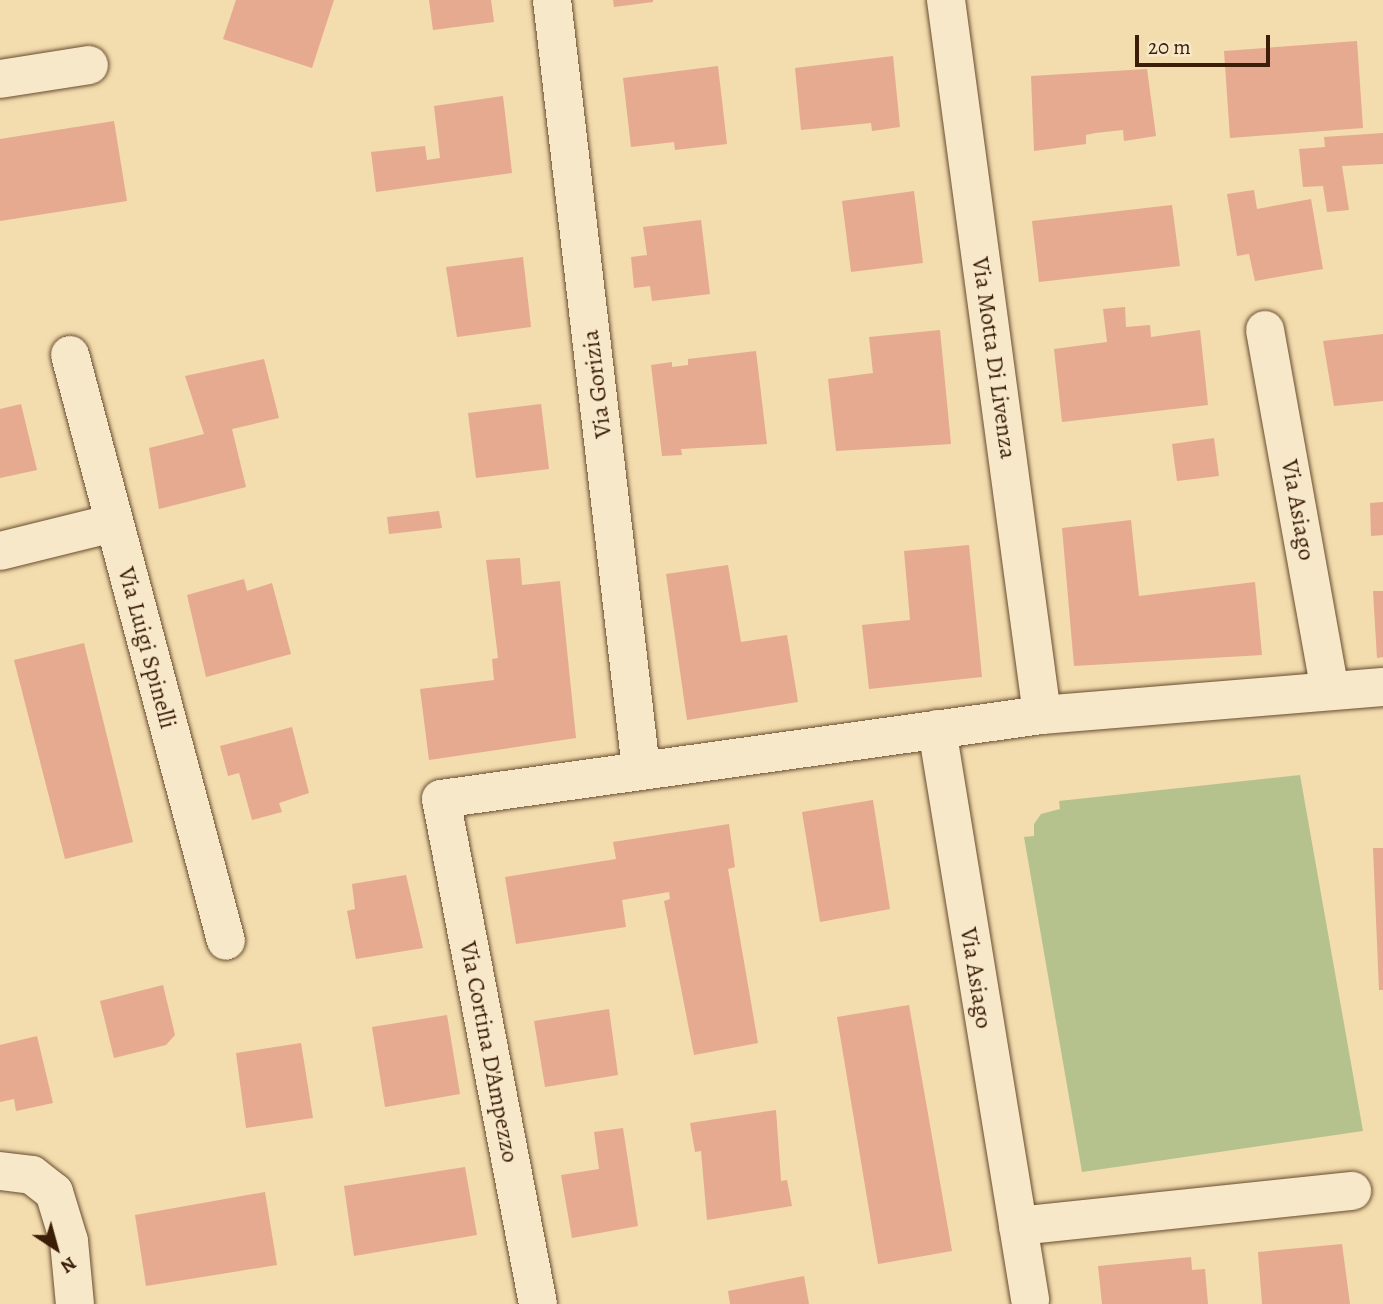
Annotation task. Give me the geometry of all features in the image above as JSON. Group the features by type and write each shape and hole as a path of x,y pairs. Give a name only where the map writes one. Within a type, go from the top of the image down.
{"street":[{"name":"Via Gorizia","path":"552,0 641,769"},
{"name":"Via Motta Di Livenza","path":"946,0 1042,715"},
{"path":"0,79 89,65"},
{"name":"Via Asiago","path":"1265,330 1330,690"},
{"name":"Via Luigi Spinelli","path":"70,355 226,941"},
{"path":"0,551 113,523"},
{"path":"641,769 1042,715 1383,687"},
{"name":"Via Asiago","path":"937,729 1030,1299"},
{"name":"Via Cortina D'Ampezzo","path":"538,1304 441,799 641,769"},
{"path":"0,1171 32,1175 54,1192 69,1241 75,1304"},
{"path":"1018,1226 1352,1191"}],"green space":[{"path":"1300,775 1363,1131 1082,1172 1024,837 1034,836 1034,824 1041,814 1060,809 1059,801"}],"building":[{"path":"236,0 334,0 312,68 223,39"},
{"path":"429,0 491,0 494,22 433,30"},
{"path":"613,0 653,0 653,2 614,7"},
{"path":"1357,41 1363,128 1230,138 1224,51"},
{"path":"893,56 900,127 872,131 871,123 801,130 795,68"},
{"path":"718,66 727,144 675,150 674,142 631,147 623,78"},
{"path":"1147,69 1156,136 1124,141 1123,130 1095,133 1086,135 1086,144 1034,151 1031,76"},
{"path":"503,96 512,173 376,192 371,152 425,146 427,160 440,158 434,106"},
{"path":"114,121 127,201 0,221 0,139"},
{"path":"1383,133 1383,164 1342,166 1349,210 1327,212 1323,186 1303,187 1299,149 1325,147 1324,137"},
{"path":"1254,190 1257,209 1311,199 1323,269 1255,281 1249,254 1237,256 1227,194"},
{"path":"914,191 923,263 851,272 842,201"},
{"path":"1172,205 1180,266 1039,282 1032,221"},
{"path":"701,220 710,294 652,301 650,286 634,288 631,257 647,255 643,227"},
{"path":"523,257 531,327 457,337 446,267"},
{"path":"1125,307 1126,327 1150,325 1151,337 1200,330 1208,405 1062,422 1054,349 1107,342 1103,309"},
{"path":"940,330 951,444 836,451 828,379 873,373 869,337"},
{"path":"1383,334 1383,401 1334,406 1323,341"},
{"path":"756,351 767,444 681,449 682,455 662,456 651,365 672,362 672,367 688,365 688,359"},
{"path":"264,359 279,418 232,429 246,487 159,509 149,448 204,434 185,376"},
{"path":"21,404 37,470 0,478 0,409"},
{"path":"541,404 549,469 476,478 468,413"},
{"path":"1214,438 1219,476 1177,481 1172,444"},
{"path":"1383,502 1383,535 1371,536 1370,503"},
{"path":"439,511 442,528 389,534 387,517"},
{"path":"1131,520 1139,596 1255,582 1262,655 1074,666 1062,528"},
{"path":"969,545 982,677 869,689 862,625 910,620 904,551"},
{"path":"520,558 522,585 560,581 576,738 429,760 420,689 494,680 492,659 498,658 486,560"},
{"path":"728,565 741,642 787,635 798,702 687,720 666,574"},
{"path":"244,579 247,591 272,583 291,654 206,677 187,595"},
{"path":"1373,591 1383,591 1383,657 1377,658"},
{"path":"84,643 133,842 65,859 14,660"},
{"path":"292,727 309,793 279,803 282,812 252,820 239,773 228,776 220,746"},
{"path":"873,800 890,909 820,922 802,812"},
{"path":"729,824 735,867 728,869 758,1043 694,1055 664,901 670,899 669,892 622,900 626,927 516,944 505,877 616,859 613,842"},
{"path":"1373,848 1383,848 1383,990 1379,990"},
{"path":"406,875 423,948 356,959 347,911 355,909 352,884"},
{"path":"163,985 175,1035 166,1045 114,1058 100,1001"},
{"path":"909,1005 952,1251 878,1264 837,1017"},
{"path":"609,1009 618,1075 545,1087 534,1021"},
{"path":"447,1015 460,1094 385,1107 372,1027"},
{"path":"37,1036 53,1103 16,1111 14,1099 0,1102 0,1045"},
{"path":"301,1043 313,1118 246,1128 236,1053"},
{"path":"776,1110 781,1181 787,1180 792,1206 707,1220 701,1151 695,1152 690,1123"},
{"path":"623,1128 638,1226 572,1238 561,1175 599,1169 594,1132"},
{"path":"465,1167 477,1235 354,1256 344,1186"},
{"path":"265,1192 277,1265 146,1286 135,1215"},
{"path":"1342,1244 1350,1304 1262,1304 1258,1252"},
{"path":"1191,1257 1192,1270 1205,1269 1208,1304 1102,1304 1098,1266"},
{"path":"804,1276 809,1304 730,1304 728,1291"}]}
